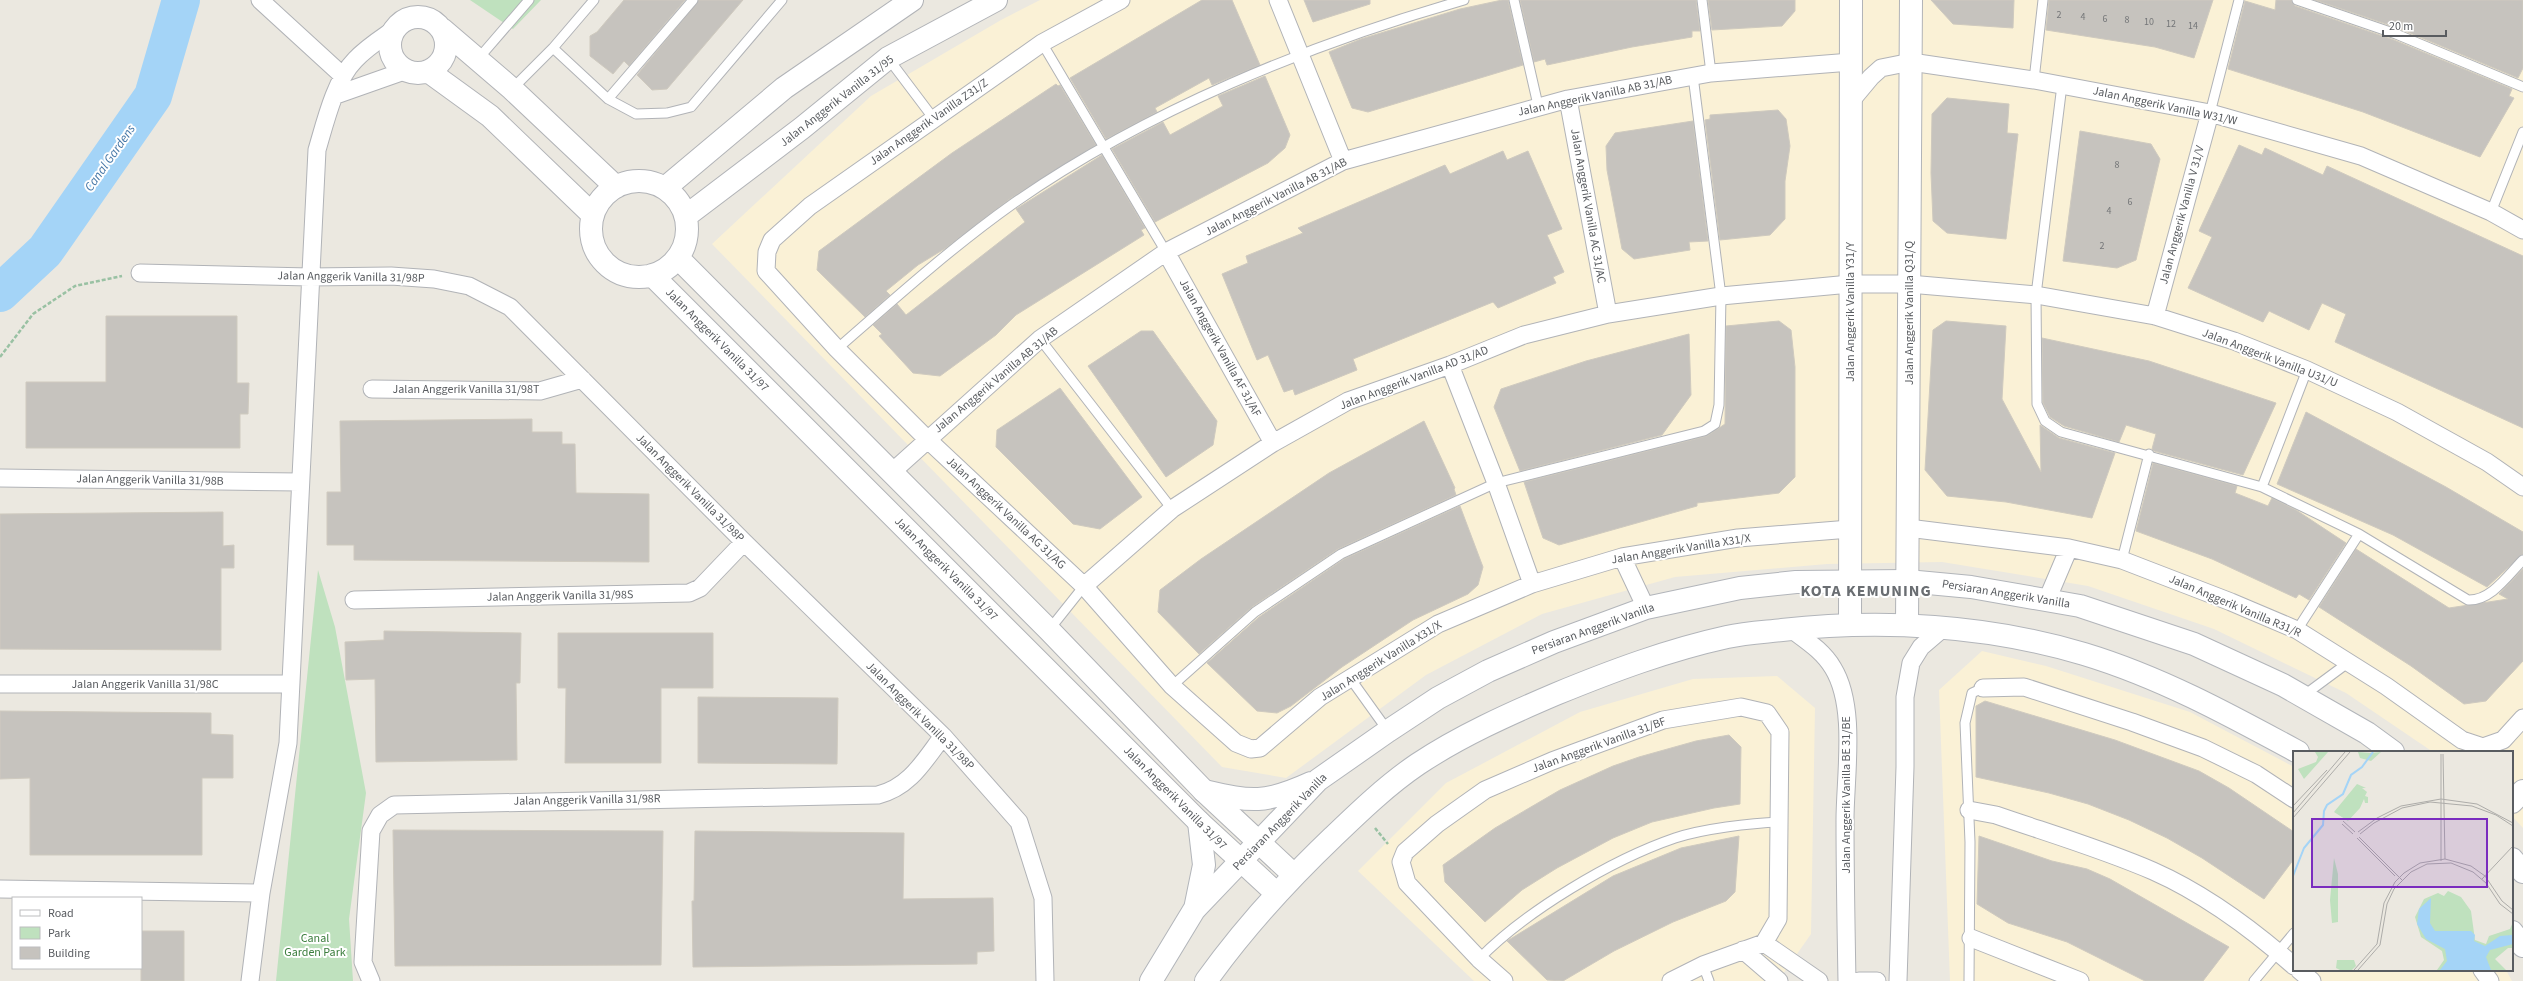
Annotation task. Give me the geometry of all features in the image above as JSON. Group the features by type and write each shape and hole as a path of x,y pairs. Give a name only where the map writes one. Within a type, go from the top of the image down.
{"street":[{"path":"260,0 343,76"},
{"path":"665,188 784,88 912,0"},
{"name":"Jalan Anggerik Vanilla 31/95","path":"686,216 802,128 888,58 996,0"},
{"name":"Jalan Anggerik Vanilla Z31/Z","path":"766,271 767,252 772,240 783,228 810,206 1042,43 1121,0"},
{"path":"1278,0 1302,56 1343,161"},
{"name":"Jalan Anggerik Vanilla Y31/Y","path":"1850,625 1851,0"},
{"name":"Jalan Anggerik Vanilla Q31/Q","path":"1907,625 1911,0"},
{"path":"250,981 260,893 288,743 317,150 343,76 354,60 402,22 419,17 436,23 512,89 616,187"},
{"path":"396,28 391,37 392,56 398,64 407,70 421,72 428,71 438,64 445,53 445,37 442,29"},
{"name":"Jalan Anggerik Vanilla AB 31/AB","path":"892,472 1040,339 1166,252 1343,161 1538,105 1568,99 1712,73 1851,62"},
{"name":"Jalan Anggerik Vanilla W31/W","path":"1851,101 1870,77 1881,68 1911,62 2034,80 2210,113 2361,156 2491,212 2523,230"},
{"path":"336,95 407,70"},
{"path":"428,71 490,116 593,215"},
{"name":"Jalan Anggerik Vanilla AC 31/AC","path":"1568,99 1608,314"},
{"name":"Jalan Anggerik Vanilla V 31/V","path":"2155,316 2210,113"},
{"path":"641,181 665,188 674,196 686,216 688,231 685,245 678,258 661,272 637,277 623,274 605,262 593,243 591,229 593,215 598,203 616,187 628,182 641,181"},
{"name":"Jalan Anggerik Vanilla AF 31/AF","path":"1166,252 1273,443"},
{"path":"678,258 1049,630 1204,791 1294,875"},
{"name":"Jalan Anggerik Vanilla AG 31/AG","path":"766,271 837,349 927,439 1084,586 1172,686 1236,743 1251,749"},
{"name":"Jalan Anggerik Vanilla 31/98P","path":"140,273 310,277 391,276 434,279 469,286 510,307 744,542 943,736 1018,822 1043,898 1045,981"},
{"name":"Jalan Anggerik Vanilla 31/97","path":"652,275 1199,822 1276,893"},
{"name":"Jalan Anggerik Vanilla U31/U","path":"1850,284 1909,284 2036,295 2155,316 2234,341 2306,370 2397,412 2487,462 2523,487"},
{"name":"Jalan Anggerik Vanilla AD 31/AD","path":"1084,586 1172,509 1273,443 1348,402 1450,365 1524,335 1608,314 1721,296 1850,284"},
{"path":"1450,365 1496,483 1532,584"},
{"name":"Jalan Anggerik Vanilla 31/98T","path":"372,389 540,391 582,379"},
{"name":"Jalan Anggerik Vanilla 31/98B","path":"0,478 300,482"},
{"name":"Jalan Anggerik Vanilla R31/R","path":"1908,528 2069,548 2122,560 2231,602 2297,630 2349,662 2462,740 2483,747 2503,740 2523,718"},
{"name":"Jalan Anggerik Vanilla X31/X","path":"1251,749 1260,748 1320,697 1438,624 1532,584 1622,557 1738,538 1850,529"},
{"name":"Jalan Anggerik Vanilla 31/98S","path":"354,600 689,593 700,588 744,542"},
{"path":"2047,600 2069,548"},
{"path":"1622,557 1646,608"},
{"name":"Persiaran Anggerik Vanilla","path":"1151,981 1194,910 1260,843 1318,780 1388,730 1438,698 1488,671 1554,642 1646,608 1740,588 1796,582 1907,581 1971,587 2080,606 2194,644 2283,685 2367,733 2392,751"},
{"path":"1206,981 1276,893 1361,810 1417,765 1474,732 1582,683 1654,656 1730,636 1791,629 1850,625 1907,625 2005,636 2082,654 2148,676 2201,699 2296,751"},
{"name":"Jalan Anggerik Vanilla BE 31/BE","path":"1791,629 1818,649 1834,669 1843,692 1847,714 1845,820 1847,981"},
{"path":"1898,981 1905,767 1905,697 1911,663 1921,646 1942,629"},
{"name":"Jalan Anggerik Vanilla 31/98C","path":"0,684 290,684"},
{"path":"1983,688 2024,687 2132,722 2203,748 2256,774 2293,798"},
{"name":"Jalan Anggerik Vanilla 31/BF","path":"1401,862 1405,852 1437,824 1485,790 1552,761 1663,720 1741,707 1767,713 1780,732 1778,919 1764,943"},
{"name":"Jalan Anggerik Vanilla 31/98R","path":"371,981 363,962 371,831 380,814 394,805 878,795 894,791 908,781 943,736"},
{"path":"1204,791 1256,801 1287,794 1318,780"},
{"path":"2513,801 2523,792"},
{"path":"1969,810 1996,815 2154,872 2198,895 2254,932 2293,965"},
{"path":"1194,910 1200,890 1204,865 1199,822"},
{"path":"2513,860 2523,872"},
{"path":"1401,862 1407,883 1479,960 1504,981"},
{"path":"0,889 260,893"},
{"path":"2513,933 2523,946"},
{"path":"1971,938 2080,981"},
{"path":"1670,981 1706,973 1743,950 1764,943 1819,981"},
{"path":"1743,950 1779,981"},
{"path":"2300,971 2312,981"},
{"path":"2483,971 2490,981"},
{"path":"1859,981 1877,981"}],"lane":[{"path":"512,89 553,48 594,0"},
{"path":"608,99 693,0"},
{"path":"553,48 608,99 636,114 667,113 691,108 782,0"},
{"path":"837,349 916,280 1014,203 1105,146 1201,96 1406,16 1464,0"},
{"path":"1514,0 1538,105"},
{"path":"1702,0 1712,73"},
{"path":"2034,80 2043,0"},
{"path":"2210,113 2239,0"},
{"path":"2296,0 2396,34 2523,87"},
{"path":"477,60 523,2"},
{"path":"1042,43 1105,146 1166,252"},
{"path":"888,58 934,119"},
{"path":"1172,686 1255,612 1341,554 1496,483 1704,431 1715,424 1718,405 1721,296 1693,76"},
{"path":"2062,85 2036,295 2037,404 2045,421 2061,432 2148,454 2262,487 2359,534 2468,600 2478,600 2487,595 2523,560"},
{"path":"2491,212 2523,132"},
{"path":"1040,339 1172,509"},
{"path":"2262,487 2306,370"},
{"path":"2122,560 2148,454"},
{"path":"2297,630 2359,534"},
{"name":"Jalan Anggerik Vanilla AD 31/AD","path":"1049,630 1084,586"},
{"path":"2303,696 2349,662"},
{"path":"1350,678 1388,730"},
{"path":"1969,981 1971,938 1969,810 1965,723 1972,693 1983,688"},
{"path":"1479,960 1500,938 1553,900 1609,868 1675,838 1753,823 1780,822"},
{"path":"2254,981 2293,934"}],"path":[{"path":"0,357 33,314 75,286 140,273"},
{"path":"1361,810 1401,862"}],"shaded area":[{"path":"1040,0 2523,0 2523,828 2513,817 2513,751 2432,751 2346,693 2214,629 2088,586 1942,562 1827,564 1675,577 1542,614 1426,675 1286,778 1222,767 712,244 871,96 1001,20"},
{"path":"1982,651 2046,666 2190,712 2293,766 2293,971 2507,971 2512,981 1950,981 1939,690"},
{"path":"1777,676 1815,708 1811,934 1778,981 1474,981 1358,871 1446,783 1580,712 1693,679"}],"green space":[{"path":"470,0 541,0 513,29"},
{"name":"Canal Garden Park","path":"318,570 335,627 366,793 349,919 353,981 276,981"}],"building":[{"path":"624,0 685,0 629,66 624,61 613,74 590,56 590,36 597,32"},
{"path":"699,0 743,0 667,89 652,90 637,75"},
{"path":"1202,0 1232,0 1260,65 1212,85 1209,78 1155,108 1157,112 1106,139 1070,78"},
{"path":"1304,0 1370,0 1370,4 1313,22"},
{"path":"1508,0 1523,65 1368,112 1352,108 1329,52 1361,39 1460,9"},
{"path":"1520,0 1696,0 1700,31 1692,31 1692,37 1632,47 1547,65 1545,59 1534,62"},
{"path":"1708,0 1795,0 1795,11 1782,26 1712,30"},
{"path":"1931,0 2014,0 2013,28 1953,24"},
{"path":"2049,0 2213,0 2194,58 2155,47 2046,30"},
{"path":"2276,0 2291,0 2295,6 2394,40 2512,89 2509,96 2514,98 2480,157 2363,112 2228,69 2245,1 2275,10"},
{"path":"2315,0 2523,0 2523,68 2518,78 2398,28"},
{"path":"1265,76 1290,135 1285,148 1268,163 1155,222 1112,149 1163,122 1170,135 1223,106 1218,96"},
{"path":"1056,84 1058,86 1060,85 1096,145 1011,198 946,248 918,265 886,291 890,295 865,317 817,270 819,251 952,153"},
{"path":"1947,98 2009,104 2007,133 2018,134 2006,239 1947,233 1933,221 1931,173 1932,114"},
{"path":"1778,110 1786,119 1790,146 1785,181 1785,219 1770,235 1720,240 1705,120 1710,119 1710,115"},
{"path":"1693,121 1708,241 1689,242 1690,250 1634,259 1622,249 1607,170 1606,146 1615,133"},
{"path":"2080,131 2151,144 2160,159 2136,260 2117,268 2063,261"},
{"path":"2239,145 2262,155 2265,148 2323,175 2327,166 2523,256 2523,428 2335,342 2346,314 2322,303 2309,330 2269,311 2263,322 2188,288 2212,237 2199,231"},
{"path":"1503,151 1507,160 1528,151 1562,229 1547,235 1564,272 1553,277 1556,283 1498,308 1493,302 1353,359 1357,370 1295,395 1293,389 1284,392 1268,355 1257,360 1222,274 1248,263 1246,256 1303,233 1298,228 1445,165 1450,174"},
{"path":"1102,155 1145,228 1141,230 1144,235 1016,315 996,335 940,376 913,373 879,336 882,334 873,325 897,304 906,315 1025,222 1016,209"},
{"path":"106,316 237,316 237,383 249,383 248,414 240,414 240,448 26,448 26,382 106,382"},
{"path":"1779,321 1791,330 1795,367 1795,477 1779,493 1697,503 1697,506 1559,545 1543,538 1524,482 1707,436 1725,424 1726,326"},
{"path":"1946,321 2006,326 2002,399 2041,472 2040,425 2059,438 2115,453 2092,518 2006,502 1947,496 1925,470 1933,330"},
{"path":"1141,331 1153,331 1217,421 1213,445 1166,477 1088,366"},
{"path":"1689,334 1691,395 1662,435 1520,471 1494,407 1501,389 1586,361"},
{"path":"2042,338 2149,361 2276,403 2243,475 2154,451 2152,449 2156,434 2126,425 2119,442 2064,426 2050,417 2043,403"},
{"path":"1060,388 1142,497 1100,529 1073,524 996,447 997,430"},
{"path":"2306,412 2446,487 2523,532 2523,554 2487,587 2393,535 2277,484"},
{"path":"532,419 532,432 562,432 562,444 575,444 576,493 649,494 649,562 354,560 354,545 327,545 327,492 341,492 340,421"},
{"path":"1424,421 1455,488 1456,495 1338,549 1252,607 1199,654 1158,612 1160,590 1201,559 1329,473"},
{"path":"2153,463 2237,486 2235,493 2268,506 2272,498 2296,510 2346,543 2309,600 2299,594 2296,598 2212,559 2136,531"},
{"path":"1460,506 1483,567 1478,585 1468,594 1413,620 1342,667 1291,706 1277,713 1257,711 1207,663 1259,617 1344,559"},
{"path":"223,512 223,546 234,545 234,568 221,568 221,650 0,649 0,514"},
{"path":"2356,549 2449,608 2508,599 2499,594 2523,569 2523,661 2486,701 2464,704 2411,666 2319,607"},
{"path":"384,631 521,633 520,683 516,683 517,760 376,762 375,679 346,680 345,642 384,640"},
{"path":"558,633 713,633 713,688 661,688 661,763 565,763 566,688 558,688"},
{"path":"698,697 838,698 837,764 698,763"},
{"path":"1985,701 2115,740 2199,771 2229,788 2293,831 2293,860 2264,899 2202,858 2167,838 2129,820 2088,804 2049,793 1976,777 1976,706"},
{"path":"0,711 211,713 211,734 233,735 233,778 202,778 202,855 30,855 30,778 0,779"},
{"path":"1729,735 1741,747 1740,804 1714,808 1652,822 1613,838 1557,868 1522,890 1485,922 1445,882 1443,865 1495,828 1560,790 1613,766 1639,757 1696,741"},
{"path":"393,830 663,831 661,965 395,966"},
{"path":"695,831 904,833 903,899 993,898 994,951 977,952 977,964 693,967 692,901 694,901"},
{"path":"1739,836 1735,892 1726,901 1673,922 1614,951 1563,981 1547,980 1507,941 1613,876 1681,848"},
{"path":"1979,836 2052,861 2087,869 2110,879 2229,947 2203,981 2145,981 2067,942 2008,923 1977,904"},
{"path":"142,931 184,931 184,981 141,981"}],"waterway":[{"name":"Canal Gardens","path":"0,293 45,251 153,96 181,0"}],"district":[{"name":"KOTA KEMUNING","path":"1866,591"}]}
